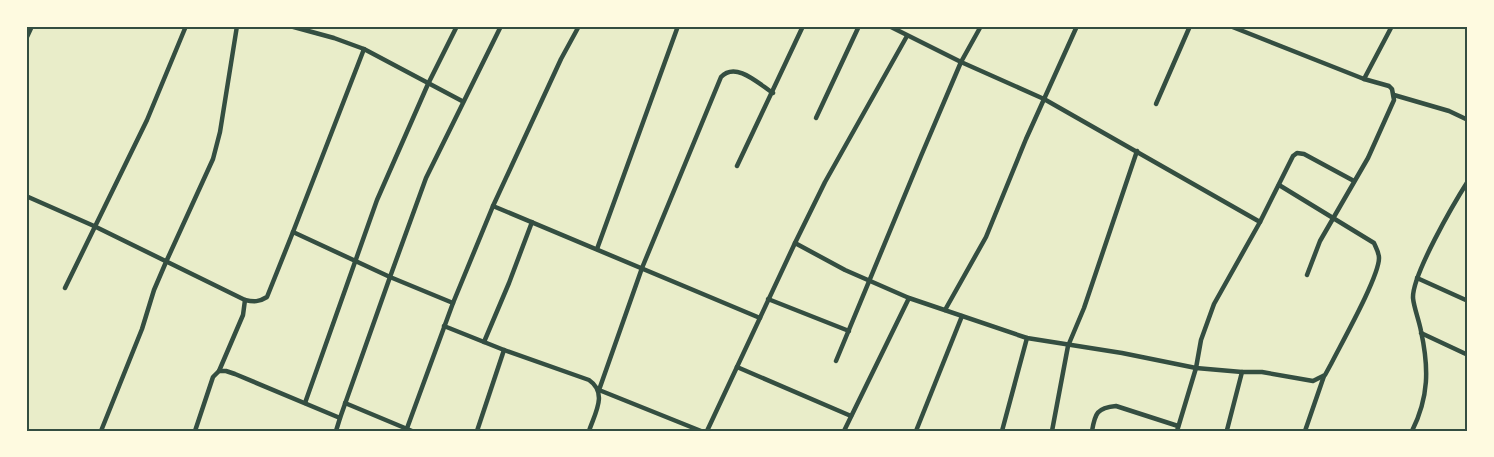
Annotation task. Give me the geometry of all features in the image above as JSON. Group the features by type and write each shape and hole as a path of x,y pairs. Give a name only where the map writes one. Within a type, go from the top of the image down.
{"street":[{"path":"26,39 32,26"},
{"path":"65,288 147,120 186,26"},
{"path":"101,431 142,329 154,290 213,159 220,132 237,26"},
{"path":"290,26 334,38 364,49 462,101"},
{"path":"305,403 377,200 428,84 457,26"},
{"path":"336,431 344,403 426,178 462,101 501,26"},
{"path":"344,403 408,430 444,326 493,206 561,58 579,26"},
{"path":"597,249 678,26"},
{"path":"737,166 803,26"},
{"path":"816,118 859,26"},
{"path":"889,26 1044,99 1260,222"},
{"path":"836,361 921,156 962,62 981,26"},
{"path":"945,310 986,237 1076,26"},
{"path":"1156,104 1190,26"},
{"path":"1230,26 1364,79 1388,86 1394,94 1449,111 1468,120"},
{"path":"1364,79 1392,26"},
{"path":"708,431 768,299 825,182 907,36"},
{"path":"26,196 94,226 245,300 260,302 267,297 364,49"},
{"path":"589,431 598,404 599,390 642,268 721,77 726,72 734,70 773,93"},
{"path":"1306,275 1320,241 1368,158 1394,100 1394,94"},
{"path":"1052,431 1068,346 1084,308 1138,152"},
{"path":"1092,431 1096,413 1106,407 1116,406 1178,428 1196,368 1201,340 1214,304 1260,222 1293,156 1300,153 1354,181"},
{"path":"1412,431 1422,410 1426,389 1426,357 1413,298 1417,278 1468,181"},
{"path":"1279,185 1374,243 1379,256 1369,288 1325,375 1305,431"},
{"path":"493,206 760,318"},
{"path":"484,342 532,222"},
{"path":"293,232 390,278 453,303"},
{"path":"795,243 869,281 909,298 1027,338 1196,368 1262,372 1313,381 1325,375"},
{"path":"1417,278 1468,301"},
{"path":"844,431 909,298"},
{"path":"768,299 849,330"},
{"path":"195,431 213,377 219,371 242,315 245,300"},
{"path":"916,431 962,316"},
{"path":"444,326 504,350 589,380 599,390 701,431"},
{"path":"1422,333 1468,355"},
{"path":"1002,431 1027,338"},
{"path":"477,431 504,350"},
{"path":"737,367 851,416"},
{"path":"219,371 226,371 340,418"},
{"path":"1227,430 1242,372"}]}
